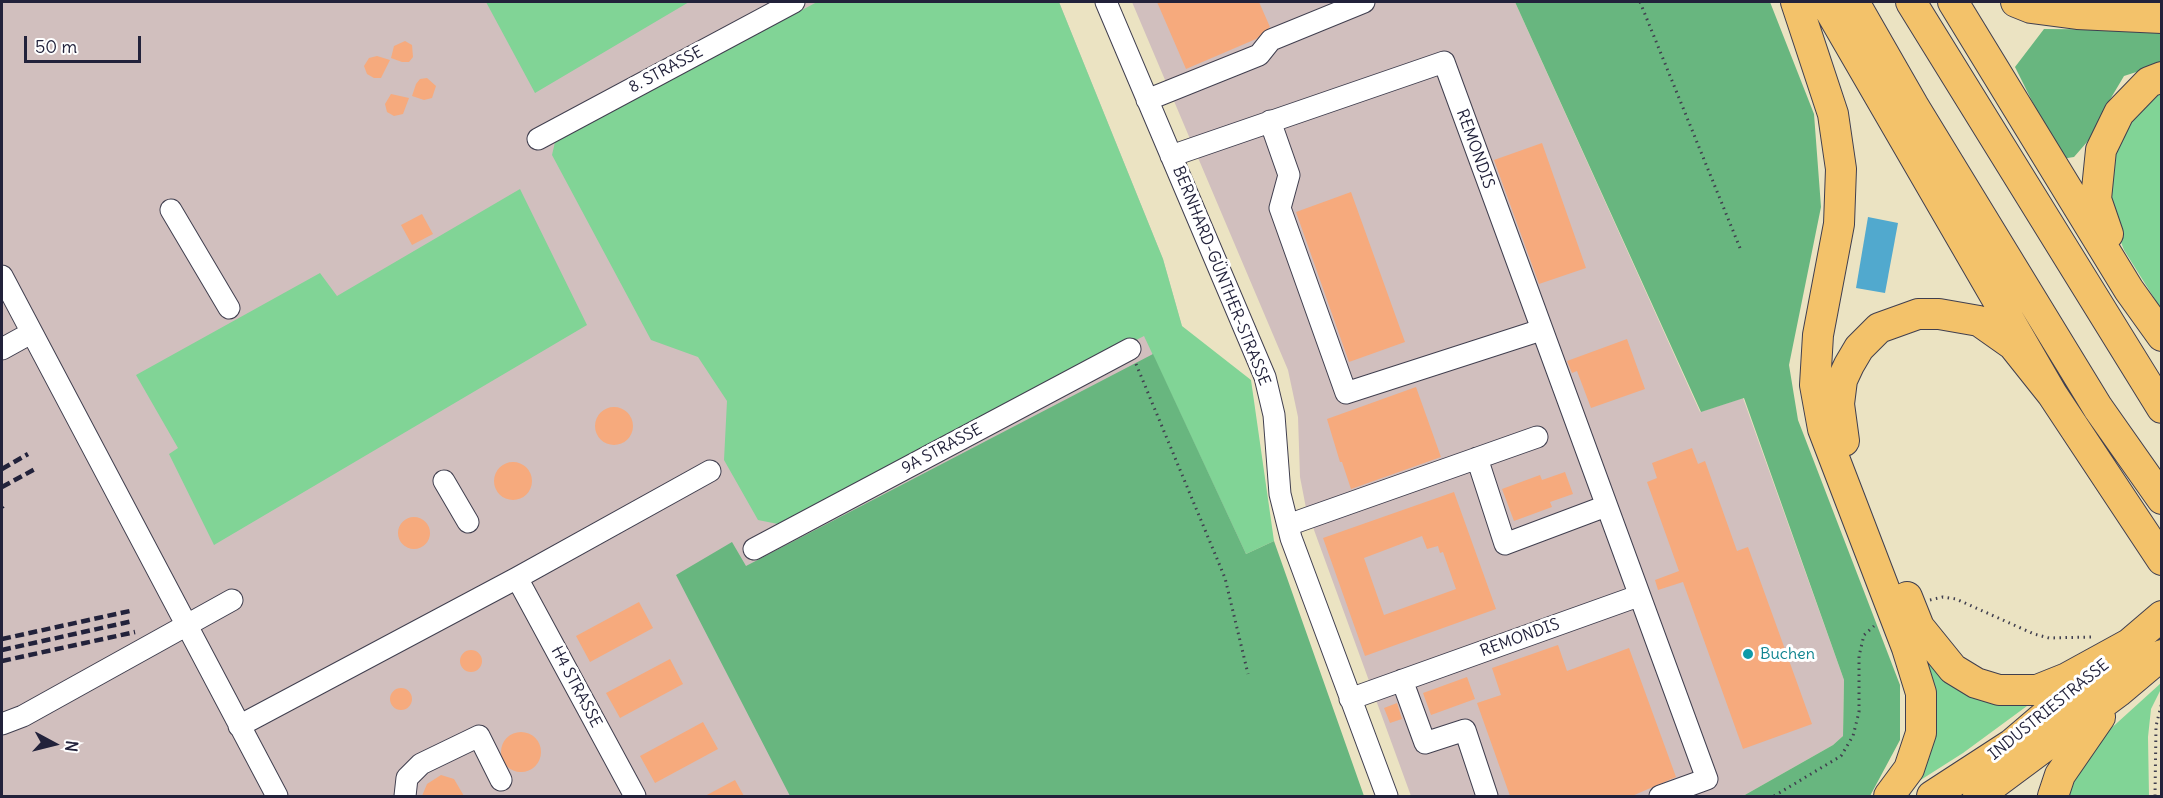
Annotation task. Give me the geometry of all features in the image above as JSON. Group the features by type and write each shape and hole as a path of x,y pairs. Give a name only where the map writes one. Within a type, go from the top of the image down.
{"highway":[{"path":"1796,2 1833,114 1841,169 1839,224 1818,335 1815,385 1823,429 1907,648 1920,693 1921,733 1909,769 1889,796"},
{"path":"1825,2 2052,394 2162,560"},
{"path":"1854,2 1913,105 2092,398 2162,499"},
{"path":"1911,2 2162,408"},
{"path":"1953,2 2129,290 2159,331"},
{"path":"2016,2 2031,8 2077,14 2162,18"},
{"path":"2159,331 2136,284 2111,244 2096,200 2101,150 2119,113 2149,82 2162,77"},
{"path":"2052,394 2013,345 1979,321 1949,315 1918,314 1879,328 1859,348 1842,380 1839,404 1842,433 1919,627 1953,669 1976,684 1999,690 2037,690 2067,678 2129,644"},
{"name":"INDUSTRIESTRASSE","path":"1932,796 2012,744 2162,616"},
{"name":"INDUSTRIESTRASSE","path":"1977,796 2118,692 2162,655"},
{"path":"2053,796 2069,760 2118,692"}],"street":[{"name":"8. STRASSE","path":"537,139 794,2"},
{"name":"BERNHARD-GÜNTHER-STRASSE","path":"1106,2 1265,377 1274,415 1280,494 1288,525 1387,796"},
{"path":"1147,100 1259,55 1270,40 1364,2"},
{"name":"REMONDIS","path":"1171,156 1444,62 1707,779 1660,796"},
{"path":"1270,121 1289,175 1280,208 1346,393 1541,330"},
{"path":"171,210 229,308"},
{"path":"2,276 277,796"},
{"path":"2,349 31,333"},
{"name":"9A STRASSE","path":"754,549 1130,349"},
{"path":"1288,525 1537,437"},
{"path":"1477,458 1504,544 1606,507"},
{"path":"239,726 517,578 710,471"},
{"path":"444,482 468,522"},
{"name":"H4 STRASSE","path":"517,578 635,796"},
{"name":"REMONDIS","path":"1350,699 1638,596"},
{"path":"2,724 23,716 232,600"},
{"path":"1402,680 1425,743 1465,729 1487,796"},
{"path":"405,796 406,778 421,764 479,736 501,780"}],"path":[{"path":"1640,2 1740,248"},
{"path":"1130,349 1225,578 1248,674"},
{"path":"1925,602 1943,597 1956,599 2034,634 2049,638 2094,637"},
{"path":"1774,796 1840,756 1854,736 1859,712 1859,656 1864,635 1878,623"},
{"path":"2155,796 2156,726 2162,702"}],"shaded area":[{"path":"2,2 1059,2 1163,259 1267,629 1199,796 2,796"},
{"path":"1132,2 1515,2 1700,412 1743,398 1844,680 1843,736 1833,745 1743,796 1411,796 1306,508 1300,477 1298,417 1288,370"}],"green space":[{"path":"486,2 689,2 535,93"},
{"path":"817,2 1059,2 1163,259 1182,326 1251,380 1274,541 1246,554 1144,336 778,524 758,520 724,460 727,401 698,357 651,340 552,155 555,142"},
{"path":"1515,2 1770,2 1814,114 1821,207 1789,365 1798,420 1900,685 1900,740 1870,796 1743,796 1833,745 1843,736 1844,680 1744,398 1701,412"},
{"path":"2044,29 2161,30 2161,64 2124,76 2108,103 2094,134 2074,157 2061,159 2015,67"},
{"path":"2161,87 2161,309 2124,250 2108,209 2108,159 2129,115"},
{"path":"520,189 587,325 214,545 169,454 178,448 136,375 320,273 337,296"},
{"path":"1153,354 1246,554 1274,541 1364,796 790,796 676,575 732,542 746,566"},
{"path":"1913,631 2027,706 1963,753 1908,788"},
{"path":"2161,683 2161,689 2151,709 2148,737 2149,796 2067,796 2080,767 2107,732"}],"water":[{"path":"1868,217 1898,223 1885,293 1856,288"}],"building":[{"path":"1157,2 1259,2 1270,27 1256,39 1186,69"},
{"path":"405,41 412,45 413,57 409,62 391,58 394,46"},
{"path":"377,56 390,60 381,78 374,78 367,74 364,66 369,58"},
{"path":"427,78 436,86 432,98 424,100 412,96 420,79"},
{"path":"391,94 409,98 403,114 394,116 387,112 385,104"},
{"path":"1542,143 1586,268 1539,284 1494,160"},
{"path":"1351,192 1405,342 1349,362 1296,212"},
{"path":"422,214 433,234 412,245 401,225"},
{"path":"1627,339 1645,389 1591,408 1577,371 1572,373 1567,361"},
{"path":"1416,387 1441,457 1351,489 1327,419"},
{"path":"614,407 627,413 633,426 627,439 614,445 601,439 595,426 601,413"},
{"name":"Buchen","path":"1692,448 1698,464 1705,461 1737,551 1748,547 1812,724 1743,749 1683,582 1658,590 1655,580 1679,571 1647,482 1657,478 1652,463"},
{"path":"513,462 520,463 526,468 531,474 531,488 526,494 520,499 513,500 506,499 500,494 495,488 494,481 495,474 500,468 506,463"},
{"path":"1565,472 1573,494 1550,502 1552,507 1514,521 1502,489 1540,475 1542,480"},
{"path":"1454,492 1496,609 1365,656 1323,538","holes":["1422,536 1427,549 1438,546 1440,553 1443,552 1456,589 1384,615 1364,558"]},
{"path":"414,517 425,522 430,533 425,544 414,549 403,544 398,533 403,522"},
{"path":"639,602 653,628 590,662 576,636"},
{"path":"1558,645 1567,671 1629,648 1676,777 1632,796 1510,796 1477,703 1501,695 1492,668"},
{"path":"471,650 479,653 482,661 479,669 471,672 463,669 460,661 463,653"},
{"path":"670,659 683,684 620,718 606,693"},
{"path":"1467,677 1475,699 1431,715 1423,693"},
{"path":"401,688 409,691 412,699 409,707 401,710 393,707 390,699 393,691"},
{"path":"1397,703 1402,719 1390,723 1384,708"},
{"path":"703,722 718,749 655,783 640,756"},
{"path":"521,732 535,738 541,752 535,766 521,772 507,766 501,752 507,738"},
{"path":"441,775 454,779 464,796 422,796 427,784"},
{"path":"735,780 744,796 705,796"}],"railway":[{"path":"2,469 28,454"},
{"path":"2,487 37,468"},
{"path":"2,639 130,611"},
{"path":"2,650 133,621"},
{"path":"2,661 135,632"}],"place":[{"name":"Buchen","path":"1748,654"}]}
